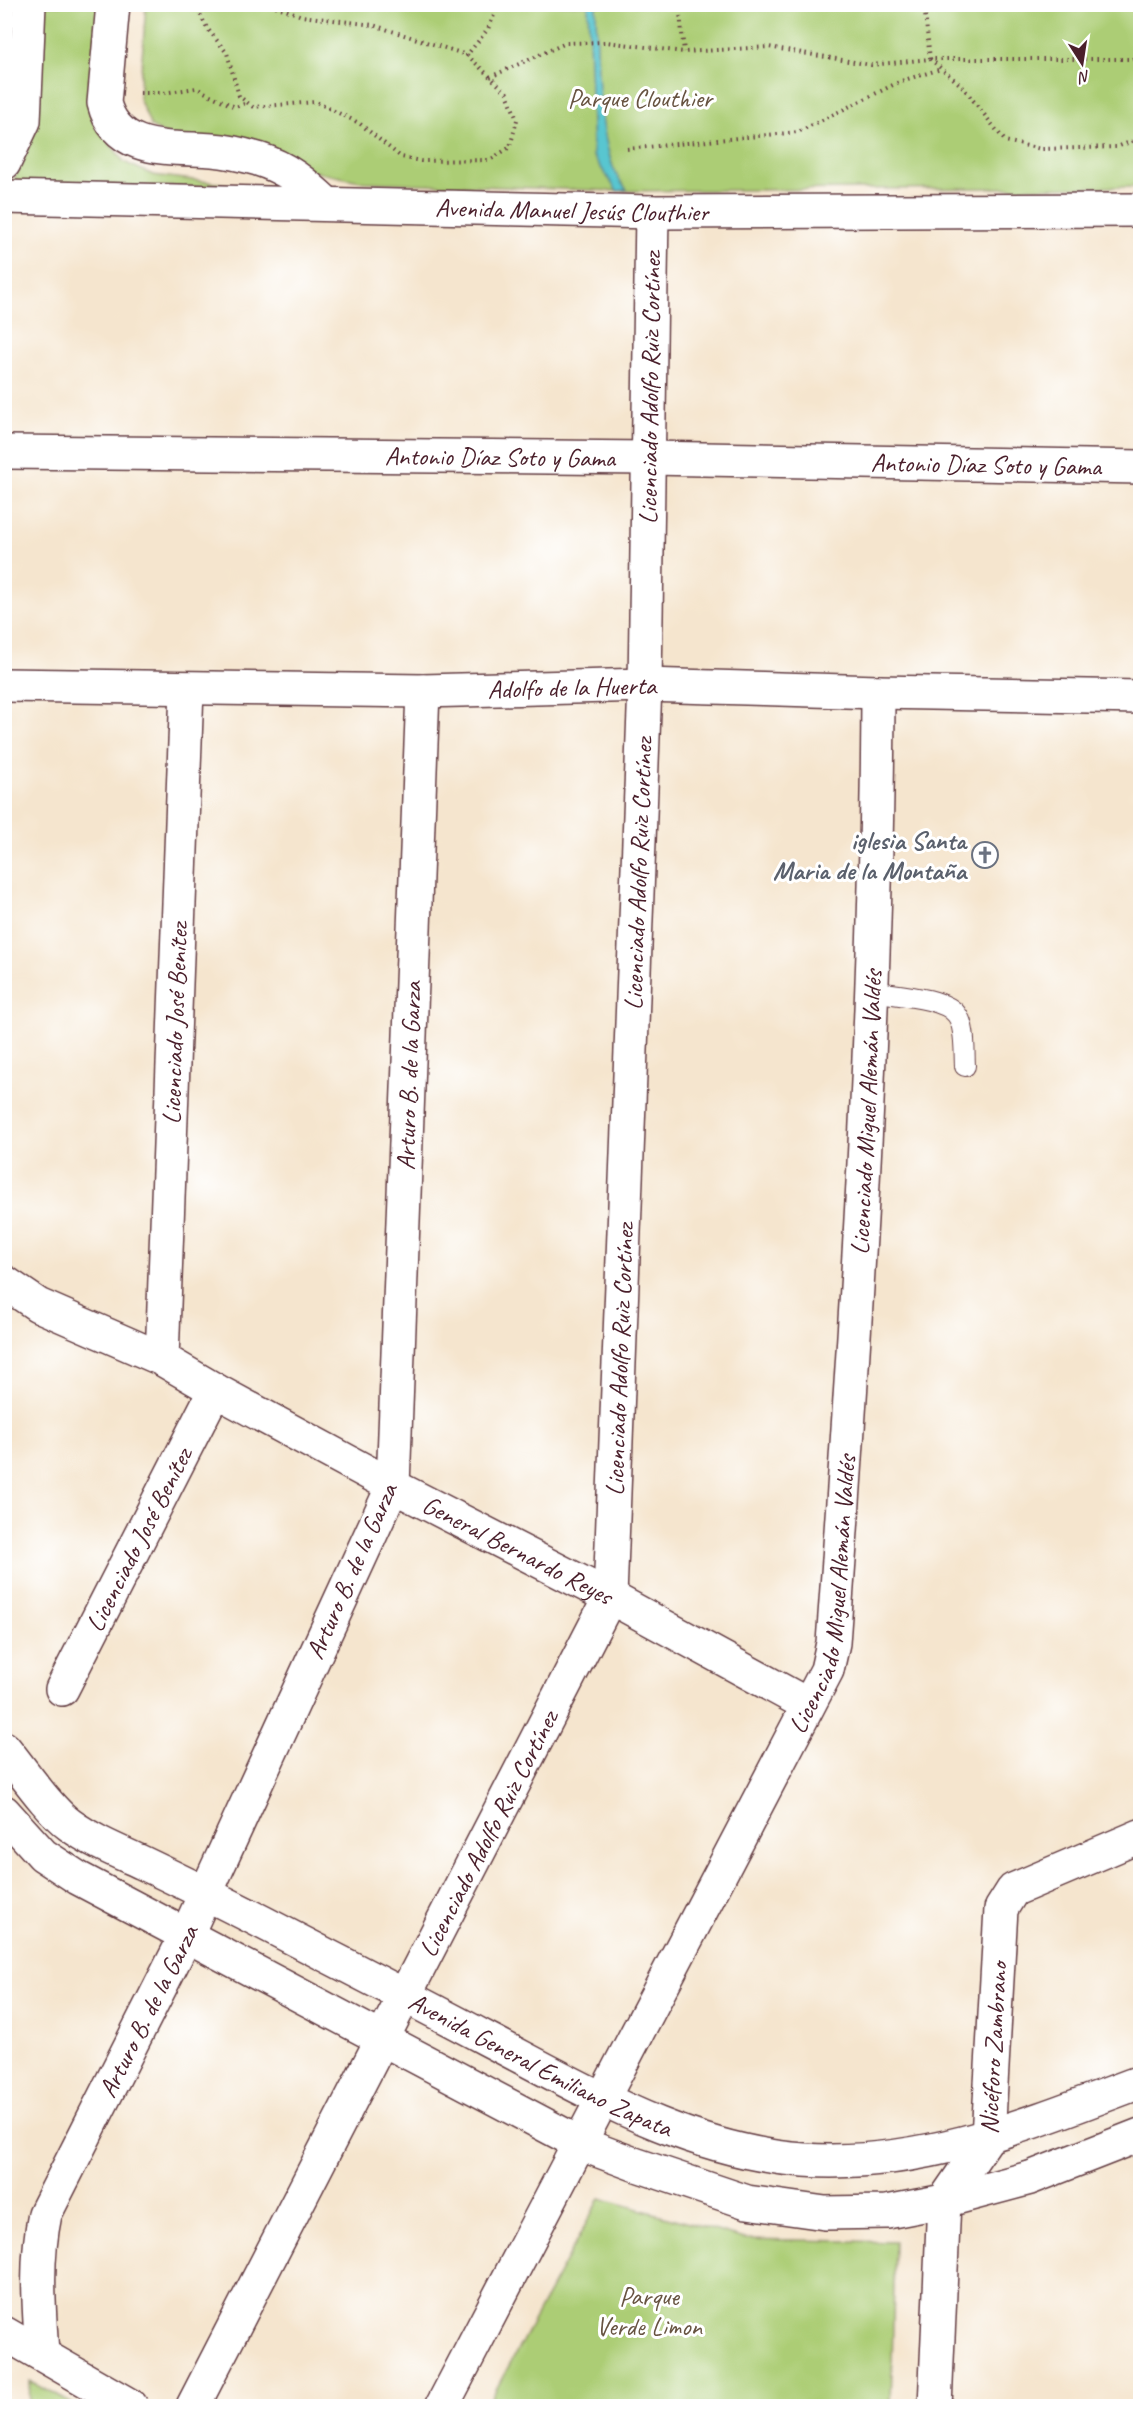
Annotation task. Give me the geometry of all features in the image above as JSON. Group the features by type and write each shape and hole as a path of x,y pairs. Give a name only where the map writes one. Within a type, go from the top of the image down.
{"street":[{"path":"4,163 24,121 29,4"},
{"path":"113,4 104,103 108,119 120,132 139,143 172,148 215,150 259,159 298,176 327,204"},
{"name":"Avenida Manuel Jesús Clouthier","path":"4,197 652,212 1140,210"},
{"name":"Licenciado Adolfo Ruiz Cortínez","path":"193,2406 610,1597 645,685 652,212"},
{"name":"Antonio Díaz Soto y Gama","path":"4,452 649,458 1140,467"},
{"name":"Adolfo de la Huerta","path":"4,685 423,692 645,685 1140,697"},
{"name":"Licenciado José Benítez","path":"162,1359 187,689"},
{"name":"Arturo B. de la Garza","path":"42,2354 38,2243 45,2214 186,1936 204,1892 393,1486 423,692"},
{"name":"Licenciado Miguel Alemán Valdés","path":"442,2406 827,1670 833,1643 858,1306 878,839 878,692"},
{"name":"General Bernardo Reyes","path":"4,1282 38,1305 162,1359 393,1486 610,1597 808,1705"},
{"name":"Licenciado José Benítez","path":"62,1689 215,1390"},
{"name":"Avenida General Emiliano Zapata","path":"4,1748 58,1815 70,1825 98,1841 204,1892 603,2099 691,2137 741,2151 804,2160 876,2160 929,2152 988,2137 1140,2082"},
{"name":"Avenida General Emiliano Zapata","path":"4,1812 43,1855 56,1865 581,2144 747,2202 825,2213 887,2212 944,2201 1030,2178 1140,2136"},
{"name":"Nicéforo Zambrano","path":"944,2201 988,2137 999,1926 1001,1909 1006,1898 1013,1890 1140,1836"},
{"path":"935,2406 944,2201"},
{"path":"4,2333 131,2406"}],"lane":[{"path":"872,992 934,1001 949,1007 957,1015 961,1024 966,1066"}],"path":[{"path":"195,4 207,28 227,53 239,96 253,107 316,102 359,123 401,157 421,161 490,160 510,147 517,120 507,93 467,55 373,25 302,16 270,4"},
{"path":"467,55 488,29 499,4"},
{"path":"679,4 684,52"},
{"path":"924,4 930,59 962,86 1005,141 1041,149 1117,147 1140,138"},
{"path":"490,77 566,43 607,42 684,52 769,47 871,65 930,59 1140,59"},
{"path":"627,149 798,132 901,81 942,69"},
{"path":"106,84 123,93 163,93 196,88 235,106 248,103"}],"green space":[{"path":"104,4 109,142 124,162 153,175 249,187 11,186 29,146 37,5"},
{"path":"5,5 14,5 8,107 5,121"},
{"name":"Parque Clouthier","path":"146,5 1140,5 1140,187 617,191 364,182 186,145 151,127 139,98"},
{"name":"Parque Verde Limon","path":"600,2198 745,2239 895,2242 891,2406 487,2406"},
{"path":"30,2381 76,2406 29,2406"}],"water":[{"path":"588,5 596,5 599,87 608,149 615,173 627,190 617,191 593,156"}],"place":[{"name":"iglesia Santa Maria de la Montaña","path":"985,855"}]}
